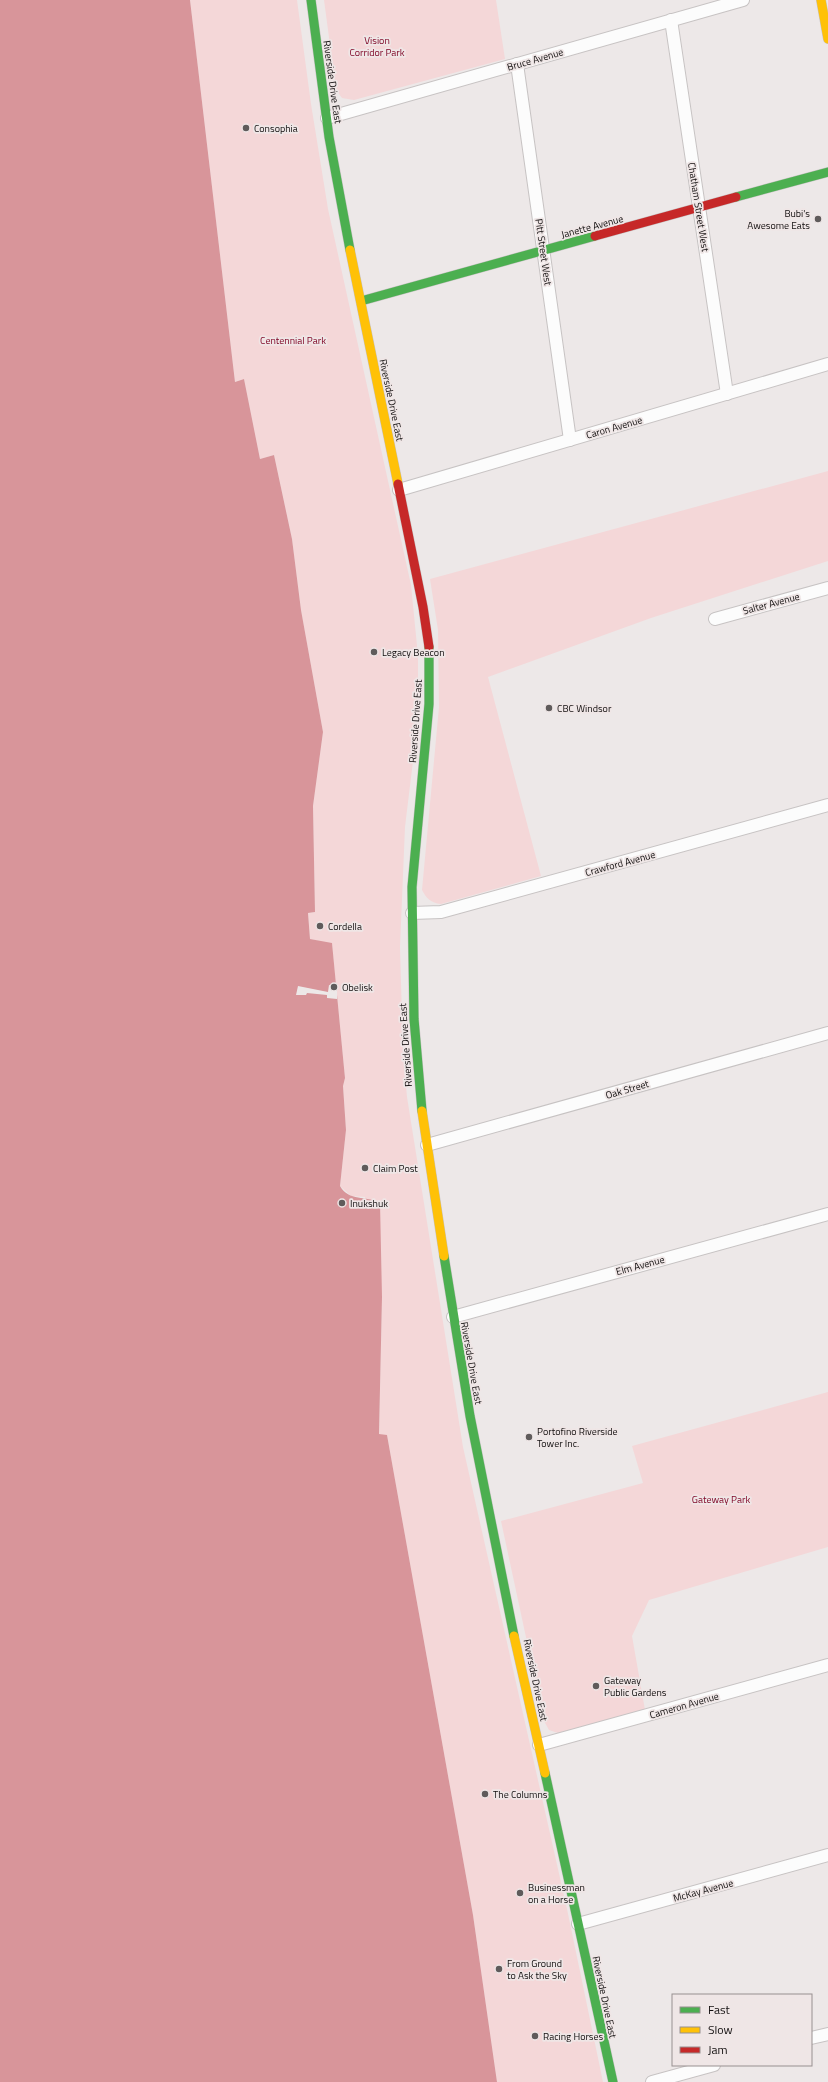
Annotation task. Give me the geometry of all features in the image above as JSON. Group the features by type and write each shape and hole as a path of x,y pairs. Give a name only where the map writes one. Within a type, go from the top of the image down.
{"main road":[{"name":"Riverside Drive East","path":"311,0 326,118 341,205 400,490 423,607 429,649 429,704 416,822 412,887 416,1058 427,1145 453,1317 501,1575 612,2082"},
{"path":"821,0 828,39"},
{"name":"Janette Avenue","path":"361,301 828,172"}],"street":[{"name":"Bruce Avenue","path":"326,118 743,0"},
{"name":"Chatham Street West","path":"671,20 727,394"},
{"name":"Pitt Street West","path":"518,64 570,440"},
{"name":"Caron Avenue","path":"400,490 828,364"},
{"name":"Salter Avenue","path":"715,619 828,588"},
{"name":"Crawford Avenue","path":"412,913 441,912 828,805"},
{"name":"Oak Street","path":"427,1145 828,1033"},
{"name":"Elm Avenue","path":"453,1317 828,1214"},
{"name":"Cameron Avenue","path":"539,1745 828,1665"},
{"name":"McKay Avenue","path":"578,1924 828,1855"},
{"path":"812,2038 828,2034"},
{"path":"652,2082 710,2066"}],"green space":[{"name":"Centennial Park","path":"190,0 297,0 311,104 328,209 411,585 418,656 418,720 405,827 400,947 403,1053 407,1097 463,1447 567,1909 603,2082 497,2082 473,1915 387,1435 379,1435 382,1297 365,1197 351,1196 340,1186 346,1130 343,1086 345,1078 332,944 310,939 308,913 315,912 313,806 323,732 301,610 292,539 274,455 260,459 244,379 235,382"},
{"name":"Vision Corridor Park","path":"324,0 496,0 505,59 354,100 342,98 336,90"},
{"path":"828,471 828,561 651,618 488,677 541,876 441,904 434,903 427,898 422,890 439,707 438,630 430,579"},
{"name":"Gateway Park","path":"828,1392 828,1547 649,1600 632,1636 645,1710 558,1733 549,1730 544,1721 501,1521 643,1483 632,1446"}],"shaded area":[{"path":"0,0 190,0 235,382 244,379 260,459 274,455 292,539 301,610 323,732 313,806 315,912 308,913 310,939 332,943 345,1078 343,1086 346,1130 340,1186 348,1194 380,1203 382,1297 379,1434 387,1435 473,1915 497,2082 0,2082"}],"pier":[{"path":"329,985 337,987 337,999 327,998 327,995 307,993 306,995 296,995 298,986 328,992"}],"traffic: fast":[{"path":"311,0 329,137 350,250"},
{"path":"736,197 828,172"},
{"path":"361,301 595,236"},
{"path":"422,1111 414,1019 412,887 429,704 429,647"},
{"path":"444,1256 470,1416 514,1636"},
{"path":"545,1773 613,2082"}],"traffic: slow":[{"path":"821,0 828,39"},
{"path":"350,250 398,484"},
{"path":"422,1111 444,1256"},
{"path":"514,1636 545,1773"}],"traffic: jam":[{"path":"595,236 736,197"},
{"path":"398,484 423,607 429,647"}],"place":[{"name":"Consophia","path":"246,128"},
{"name":"Bubi's Awesome Eats","path":"818,219"},
{"name":"Legacy Beacon","path":"374,652"},
{"name":"CBC Windsor","path":"549,708"},
{"name":"Cordella","path":"320,926"},
{"name":"Obelisk","path":"334,987"},
{"name":"Claim Post","path":"365,1168"},
{"name":"Inukshuk","path":"342,1203"},
{"name":"Portofino Riverside Tower Inc.","path":"529,1437"},
{"name":"Gateway Public Gardens","path":"596,1686"},
{"name":"The Columns","path":"485,1794"},
{"name":"Businessman on a Horse","path":"520,1893"},
{"name":"From Ground to Ask the Sky","path":"499,1969"},
{"name":"Racing Horses","path":"535,2036"}]}
